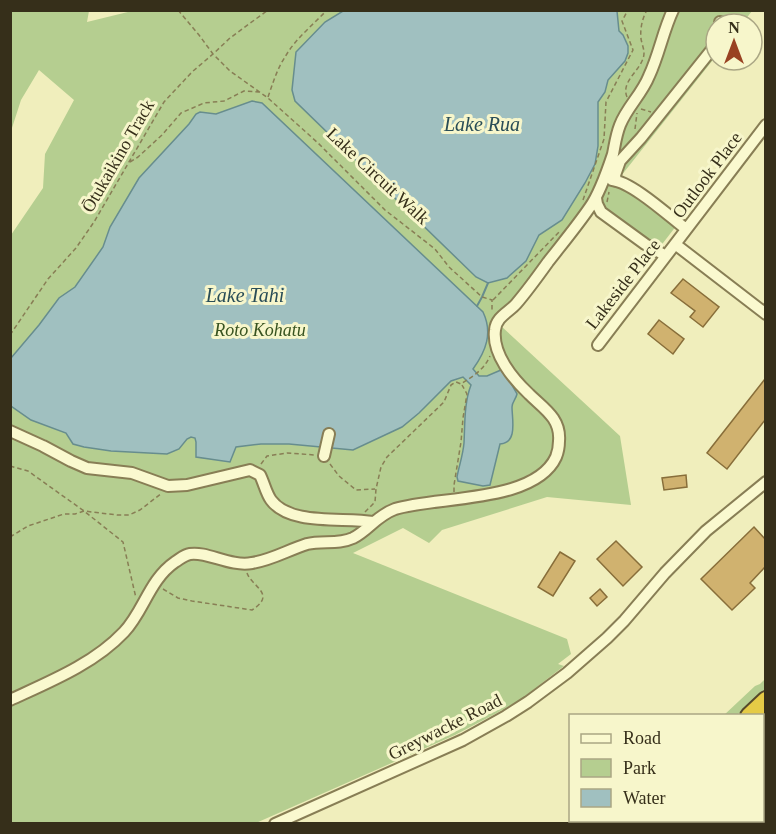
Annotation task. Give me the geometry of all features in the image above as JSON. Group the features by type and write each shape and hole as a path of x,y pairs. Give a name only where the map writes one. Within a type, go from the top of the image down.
{"highway":[{"path":"751,714 765,700"}],"street":[{"path":"10,431 87,468 132,473 171,487 250,470 260,475 270,499 277,507 286,513 301,517 367,521 399,508 500,492 531,481 543,474 557,456 559,434 552,415 522,387 509,371 498,352 495,325 518,302 596,198 614,152 619,126 650,75 673,10"},
{"path":"616,181 615,175 620,161 704,59"},
{"name":"Outlook Place","path":"675,244 765,125"},
{"path":"603,182 616,181 639,193 686,229"},
{"path":"596,198 602,212 645,244 666,256"},
{"path":"675,244 765,314"},
{"name":"Lakeside Place","path":"598,345 675,244"},
{"path":"324,456 329,434"},
{"name":"Greywacke Road","path":"275,824 463,740 528,702 592,652 624,621 665,573 706,531 765,482"},
{"path":"10,700 74,669 103,651 133,622 165,570 188,555 204,555 239,564 254,563 277,557 311,543 351,539 364,530 367,521"}],"path":[{"path":"178,10 213,54 237,77 268,98 274,77 285,57 297,40 327,10"},
{"name":"Ōtukaikino Track","path":"10,334 48,279 76,248 94,222 164,102 192,72 230,38 268,10"},
{"path":"582,202 604,139 606,102 633,50 622,21 628,10"},
{"path":"628,100 625,93 628,82 644,57 645,52 641,40 642,20 647,10"},
{"path":"129,162 138,157 162,135 181,113 204,103 224,101 244,91 261,92"},
{"name":"Lake Circuit Walk","path":"268,98 318,143 385,210 435,249 449,267 482,297 492,300"},
{"path":"640,109 653,112"},
{"path":"492,318 492,300 562,229"},
{"path":"461,384 479,372"},
{"path":"367,521 363,516 375,502 381,467 387,457 444,402 452,385 456,382 461,384 467,394 454,485 455,500"},
{"path":"256,472 267,456 287,453 324,456 339,476 356,490 376,489"},
{"path":"10,466 28,471 123,542 139,609"},
{"path":"10,537 19,530 64,514 84,511 129,515 140,510 171,487"}],"green space":[{"name":"Roto Kohatu","path":"136,10 752,11 704,12 704,71 621,176 680,221 653,256 594,210 501,326 620,436 631,505 547,497 442,530 429,543 403,528 353,553 567,639 571,654 558,664 564,666 520,700 455,735 256,823 11,823 11,235 43,188 45,154 74,100 39,70 21,100 11,131 11,11 89,11 87,22"},
{"path":"765,679 765,690 738,714 725,714 755,686"}],"water":[{"name":"Lake Rua","path":"343,11 617,11 619,31 628,46 628,53 625,61 608,80 605,92 598,102 598,146 595,164 562,220 539,235 526,261 507,278 488,283 476,277 295,101 292,90 296,52 325,22"},
{"name":"Lake Tahi","path":"252,101 262,103 483,312 487,327 487,342 473,369 479,376 487,376 501,370 517,394 512,405 512,435 506,443 500,444 490,485 483,486 458,481 457,477 463,452 466,406 471,385 463,377 451,381 402,427 353,450 289,444 261,444 236,447 230,462 196,457 195,438 191,437 179,449 167,454 84,447 73,444 66,433 31,420 11,406 11,358 59,298 75,287 103,247 110,227 139,178 196,114 200,112 216,114"}],"building":[{"path":"683,279 719,307 703,327 690,317 695,311 671,293"},
{"path":"659,320 684,339 673,354 648,334"},
{"path":"765,379 765,420 727,469 707,453"},
{"path":"686,475 687,487 664,490 662,478"},
{"path":"754,527 765,539 765,567 750,583 755,588 732,610 701,579"},
{"path":"616,541 642,567 623,586 597,559"},
{"path":"560,552 575,561 553,596 538,587"},
{"path":"600,589 607,597 597,606 590,598"}],"waterway":[{"path":"477,306 488,283"}]}
